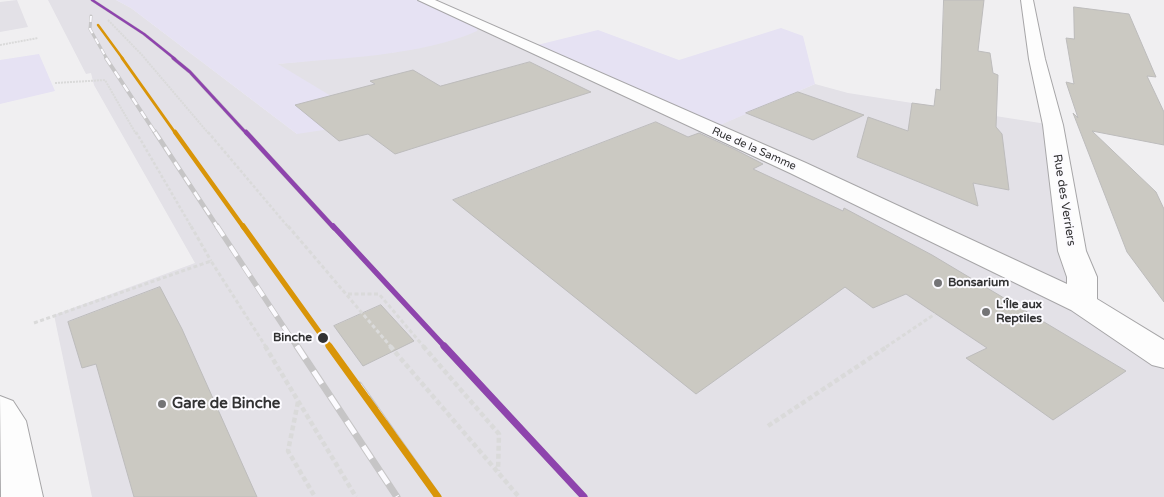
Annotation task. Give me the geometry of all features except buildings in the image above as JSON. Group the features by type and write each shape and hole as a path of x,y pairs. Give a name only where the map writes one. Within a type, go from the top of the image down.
{"street":[{"name":"Rue de la Samme","path":"424,0 798,168 1082,303"},
{"name":"Rue des Verriers","path":"1026,0 1037,58 1053,124 1072,251 1082,277 1082,303"},
{"path":"1082,303 1164,356"},
{"path":"0,412 7,421 22,497"}],"path":[{"path":"108,20 149,62 519,497"},
{"path":"0,45 38,38"},
{"path":"55,83 105,80 211,261 250,320 356,497"},
{"path":"34,323 211,261"},
{"path":"348,294 379,294 499,434 498,472"},
{"path":"768,426 935,314"},
{"path":"298,401 288,451 315,497"}],"shaded area":[{"path":"17,0 28,27 0,32 0,2"},
{"path":"48,0 116,0 131,8 297,134 277,64 397,52 478,24 710,129 815,84 848,93 1053,125 1082,303 1164,356 1164,497 92,497 54,315 195,263 94,85 91,73 86,74"},
{"path":"116,0 422,0 478,24 477,31 431,46 406,51 353,58 278,64 331,96 330,129 297,134 131,8"},
{"path":"781,28 803,36 815,84 711,129 529,47 598,30 679,60"},
{"path":"39,54 55,91 0,104 0,60"}],"railway":[{"path":"92,0 144,34 175,59"},
{"path":"91,16 90,29 107,59"},
{"path":"106,58 156,134"},
{"path":"173,58 190,72 247,134"},
{"path":"155,132 218,228"},
{"path":"246,132 334,228"},
{"path":"217,226 297,347"},
{"path":"333,226 445,347"},
{"path":"297,346 397,497"},
{"path":"444,346 584,497"},
{"path":"359,385 438,497"}],"transit line":[{"path":"92,0 144,34 190,72 584,497"},
{"path":"98,25 438,497"}],"place":[{"name":"Bonsarium","path":"938,283"},
{"name":"L'Île aux Reptiles","path":"986,312"},
{"name":"Binche","path":"323,338"},
{"name":"Gare de Binche","path":"162,404"}]}
